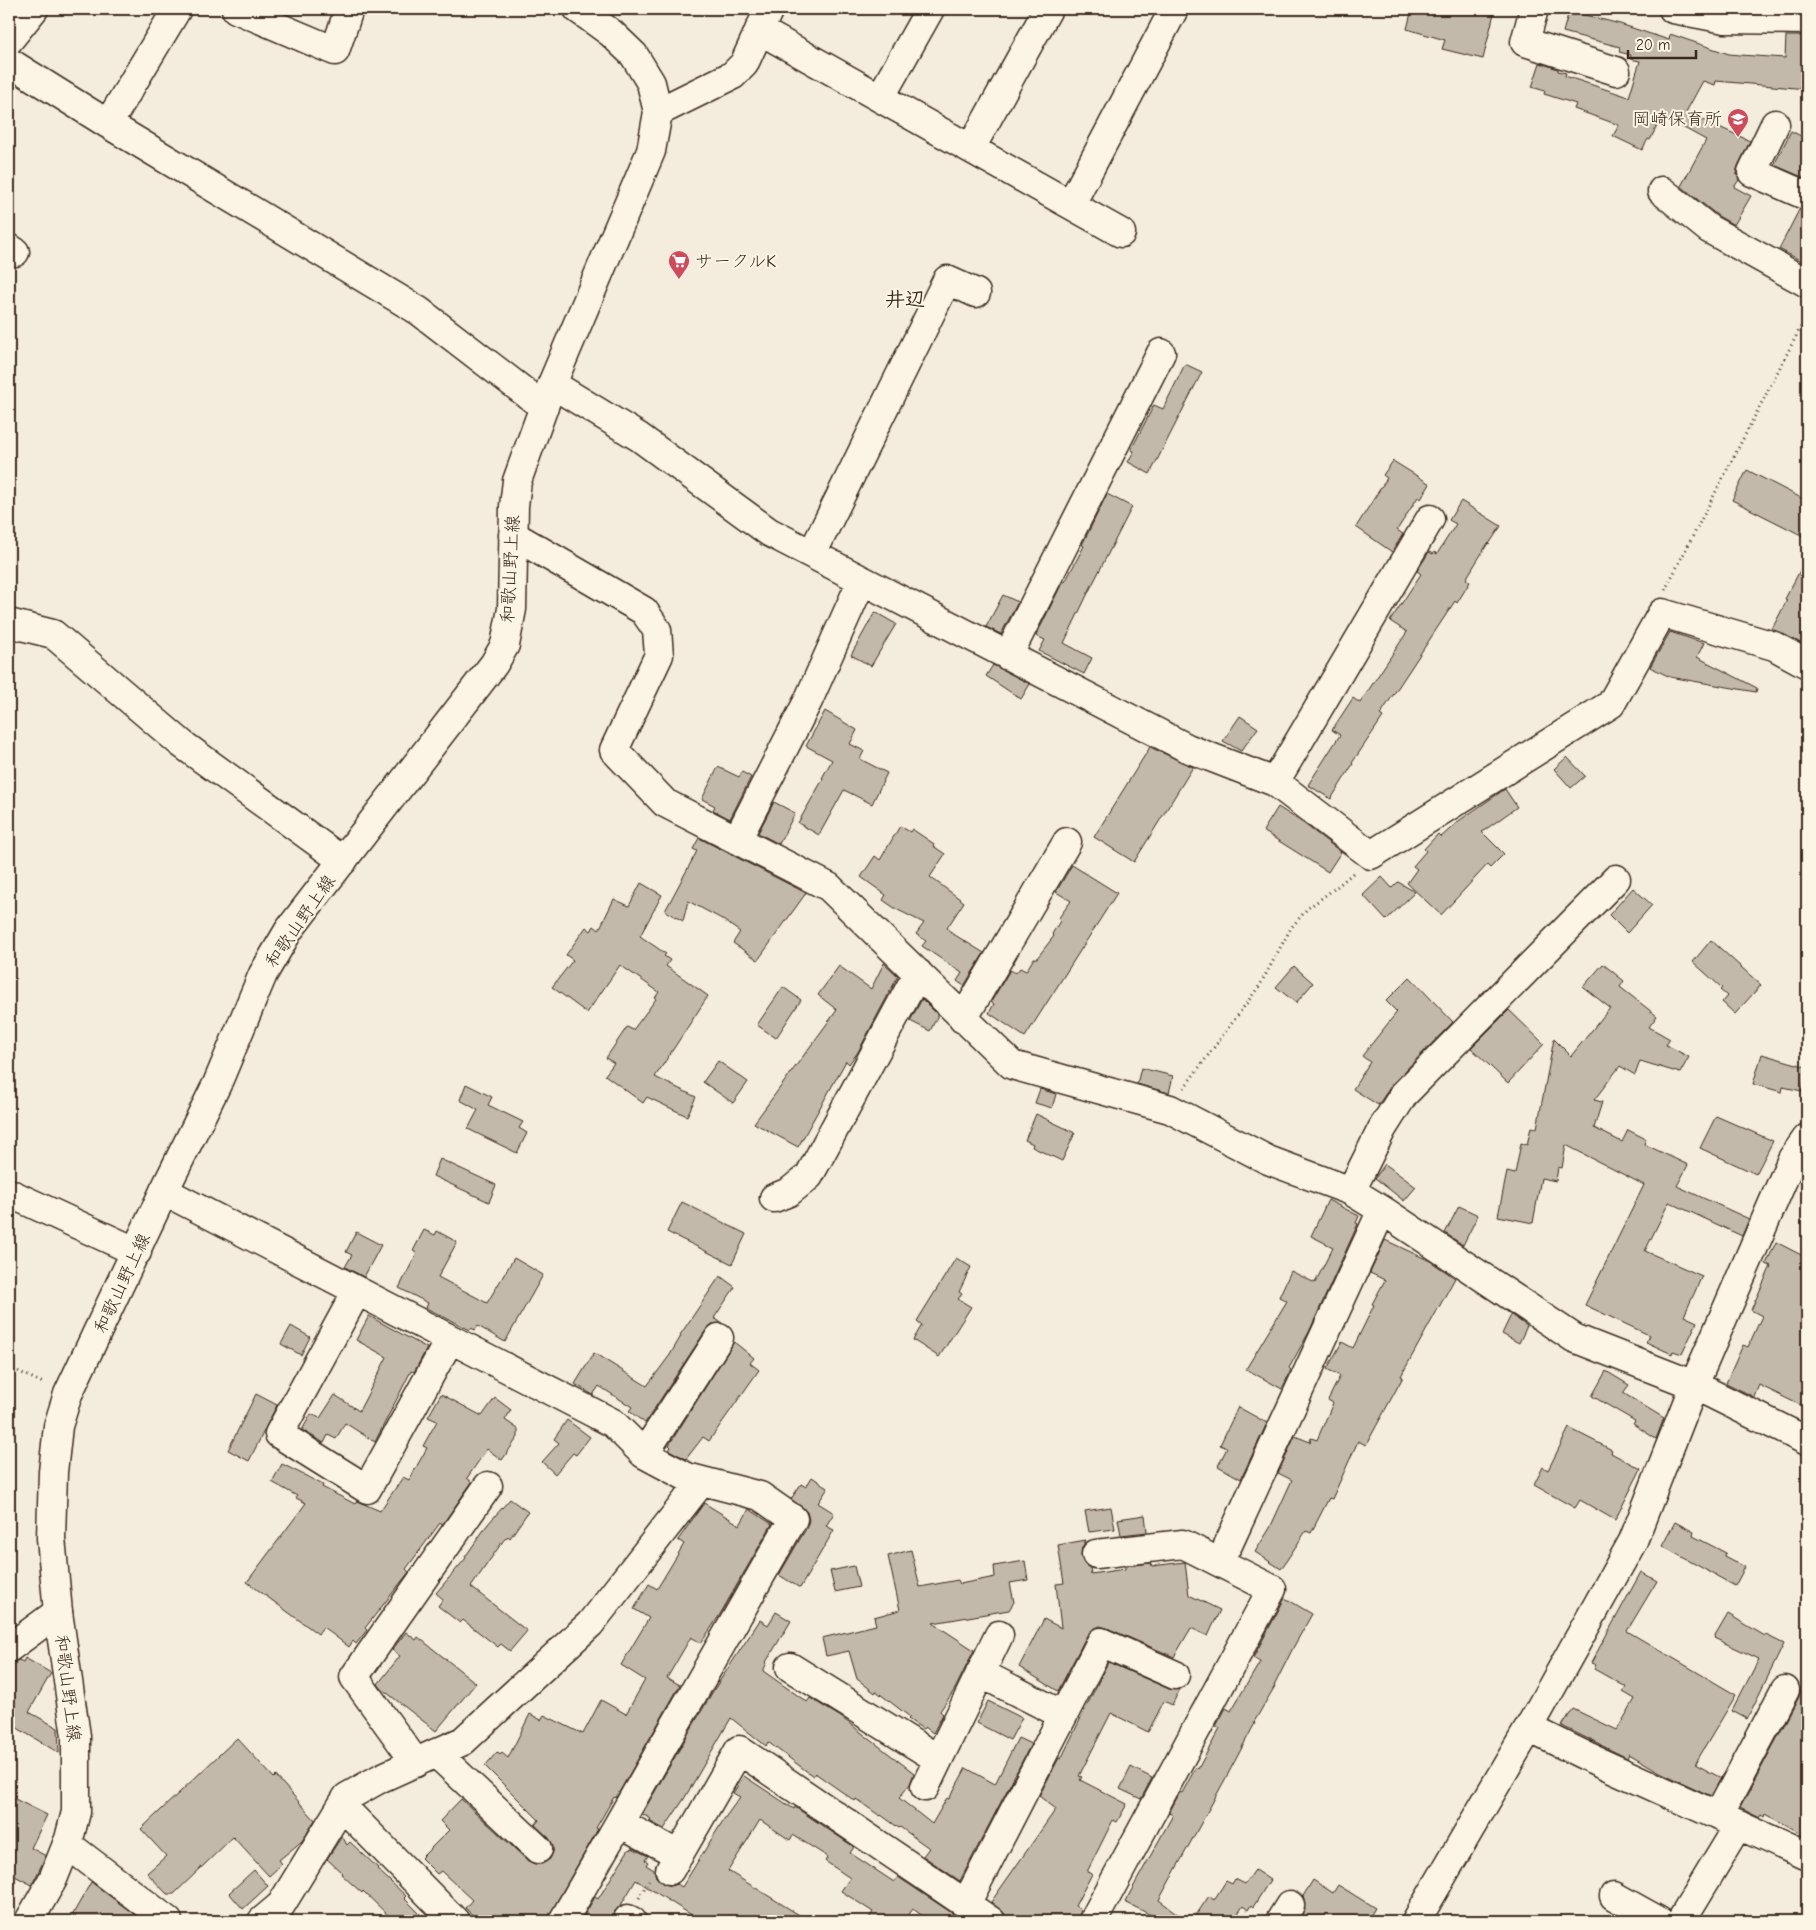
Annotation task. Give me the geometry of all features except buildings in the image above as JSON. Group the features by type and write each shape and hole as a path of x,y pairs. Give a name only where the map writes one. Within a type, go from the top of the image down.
{"street":[{"path":"9,40 34,9"},
{"path":"108,124 177,9"},
{"path":"236,9 335,51 349,9"},
{"name":"和歌山野上線","path":"29,1921 53,1879 67,1844 76,1812 76,1736 58,1612 51,1538 53,1472 58,1426 68,1394 217,1084 263,974 289,930 494,664 505,645 512,609 514,506 517,481 548,396 651,151 658,112 651,83 634,55 611,33 578,9"},
{"path":"880,98 930,9"},
{"path":"971,148 1048,9"},
{"path":"1071,204 1174,9"},
{"path":"1534,9 1525,42 1616,71"},
{"path":"1673,9 1725,19 1807,20"},
{"path":"658,112 733,76 744,64 764,19 880,98 1121,233"},
{"path":"9,62 108,124 419,311 548,396 639,437 769,532 1187,748 1275,782 1371,855 1611,704 1662,613 1774,646 1807,664"},
{"path":"1775,124 1752,172 1807,196"},
{"path":"1662,191 1709,229 1807,283"},
{"path":"812,554 946,280 976,293"},
{"path":"1008,656 1160,353"},
{"path":"1275,782 1430,519"},
{"path":"513,535 644,611 657,630 658,655 614,750 665,803 829,887 1012,1065 1170,1109 1268,1160 1351,1191 1574,1338 1694,1385 1807,1441"},
{"path":"737,840 808,701 862,580"},
{"path":"9,623 53,634 182,744 342,862"},
{"path":"963,1019 1067,842"},
{"path":"1351,1191 1382,1129 1404,1094 1616,879"},
{"path":"774,1198 789,1192 809,1176 918,973"},
{"path":"1416,1921 1529,1728 1634,1541 1694,1385 1792,1159 1807,1138"},
{"path":"164,1191 613,1423 644,1454 687,1476 760,1496 793,1519 563,1921"},
{"path":"9,1194 137,1252"},
{"path":"1228,1545 1382,1210"},
{"path":"357,1291 279,1434 367,1489 450,1339"},
{"path":"644,1454 720,1338"},
{"path":"262,1921 281,1905 347,1797 381,1778 463,1741 590,1624 702,1481"},
{"path":"488,1486 354,1677 426,1758 538,1849"},
{"path":"1093,1921 1272,1589 1183,1544 1096,1554"},
{"path":"9,1648 58,1612"},
{"path":"925,1787 999,1635"},
{"path":"966,1904 1101,1642 1175,1675"},
{"path":"790,1666 938,1759"},
{"path":"980,1673 1064,1715"},
{"path":"1681,1921 1785,1690"},
{"path":"1529,1728 1590,1758 1807,1856"},
{"path":"620,1824 671,1857 740,1750 991,1921"},
{"path":"342,1806 454,1921"},
{"path":"67,1844 168,1921"},
{"path":"1614,1896 1658,1921"}],"path":[{"path":"1662,613 1659,601 1807,315"},
{"path":"1170,1109 1260,985 1291,928 1307,909 1338,886 1371,855"},
{"path":"9,1367 68,1394"},
{"path":"630,1920 671,1857"}],"place":[{"name":"岡崎保育所","path":"1738,138"},
{"name":"サークルK","path":"679,280"}],"district":[{"name":"井辺","path":"905,299"}]}
